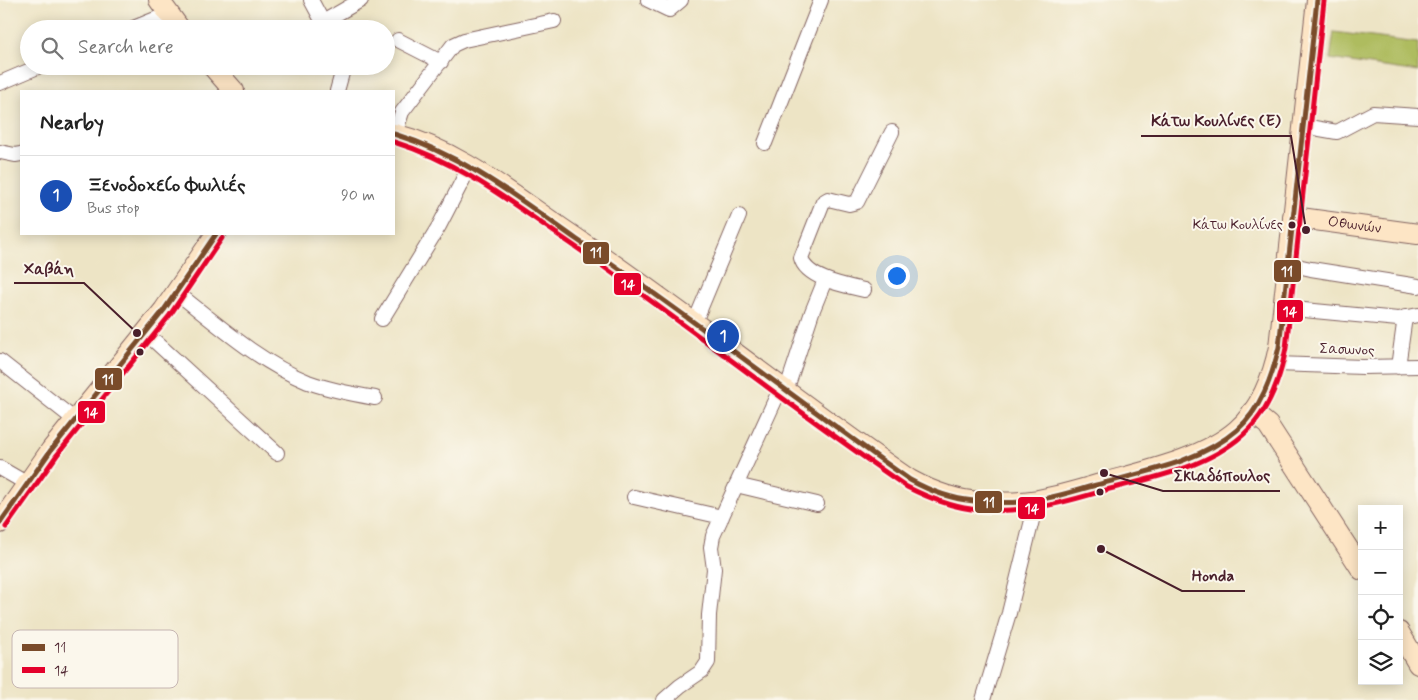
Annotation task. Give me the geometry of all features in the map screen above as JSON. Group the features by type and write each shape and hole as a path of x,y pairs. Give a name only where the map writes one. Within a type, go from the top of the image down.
{"main road":[{"path":"395,134 422,143 470,166 594,250 910,480 935,492 979,502 1037,500 1142,472 1205,449 1236,432 1252,412 1270,380 1276,364 1283,308 1317,0"},
{"path":"164,7 173,20"},
{"path":"220,75 233,90"},
{"name":"Οθωνών","path":"1293,218 1418,234"},
{"path":"0,523 26,483 146,333 215,235"},
{"path":"1252,412 1268,425 1358,564"},
{"path":"1403,639 1418,664"}],"street":[{"path":"311,0 322,20"},
{"path":"332,20 361,0"},
{"path":"648,0 669,10 681,0"},
{"path":"765,143 821,0"},
{"path":"144,20 164,7"},
{"path":"395,131 402,112 451,48 460,42 554,21"},
{"path":"398,40 441,62"},
{"path":"0,83 20,74"},
{"path":"337,90 341,75"},
{"path":"1303,126 1337,132 1373,113 1418,116"},
{"path":"864,290 825,280 804,265 801,258 821,205 828,199 849,204 857,202 892,132"},
{"path":"0,152 15,156 20,154"},
{"path":"382,319 439,226 470,166"},
{"path":"694,324 739,216"},
{"path":"1288,264 1418,286"},
{"path":"664,700 702,671 708,662 709,615 714,570 711,548 736,484 783,389 825,280"},
{"path":"176,292 248,348 289,372 329,389 375,398"},
{"path":"1283,308 1398,319 1412,316 1398,367"},
{"path":"146,333 276,453"},
{"path":"0,361 75,420"},
{"name":"Σασωνος","path":"1276,364 1418,366"},
{"path":"0,468 26,483"},
{"path":"736,484 817,504"},
{"path":"634,497 722,517"},
{"path":"983,700 1009,613 1037,500"}],"green space":[{"path":"1334,32 1418,43 1418,72 1330,59"}],"transit line":[{"name":"11","path":"395,134 419,143 467,166 511,193 661,298 910,480 941,494 965,500 981,502 1040,500 1174,464 1207,450 1237,430 1259,402 1269,381 1279,347 1317,0"},
{"name":"14","path":"395,142 418,150 464,172 507,199 907,487 938,501 971,509 1009,510 1041,507 1160,476 1196,464 1212,456 1243,435 1266,406 1276,384 1286,348 1324,1"},
{"name":"11","path":"0,523 51,450 164,310 215,235"},
{"name":"14","path":"6,527 57,455 170,315 222,238"}],"place":[{"name":"Κάτω Κουλίνες","path":"1292,225"},
{"name":"Κάτω Κουλίνες (E)","path":"1306,230"},
{"name":"Χαβάη","path":"137,333"},
{"name":"Ξενοδοχείο Φωλιές","path":"723,336"},
{"name":"Σκιαδόπουλος","path":"1104,473"},
{"name":"Honda","path":"1101,549"}]}
